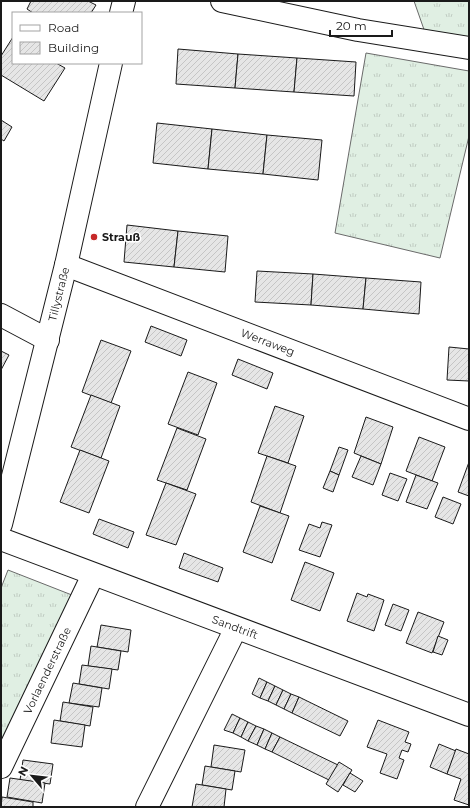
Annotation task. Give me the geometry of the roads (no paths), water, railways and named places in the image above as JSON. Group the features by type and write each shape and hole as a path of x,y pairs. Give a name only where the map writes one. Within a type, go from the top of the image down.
{"street":[{"path":"122,12 124,1"},
{"path":"222,1 358,30 469,48"},
{"name":"Tillystraße","path":"1,524 66,265 110,64"},
{"name":"Werraweg","path":"66,265 469,419"},
{"path":"1,314 48,340"},
{"name":"Sandtrift","path":"1,539 93,575 469,715"},
{"name":"Vorlaenderstraße","path":"1,767 93,575"},
{"path":"147,807 236,628"}],"place":[{"name":"Strauß","path":"94,237"}]}
